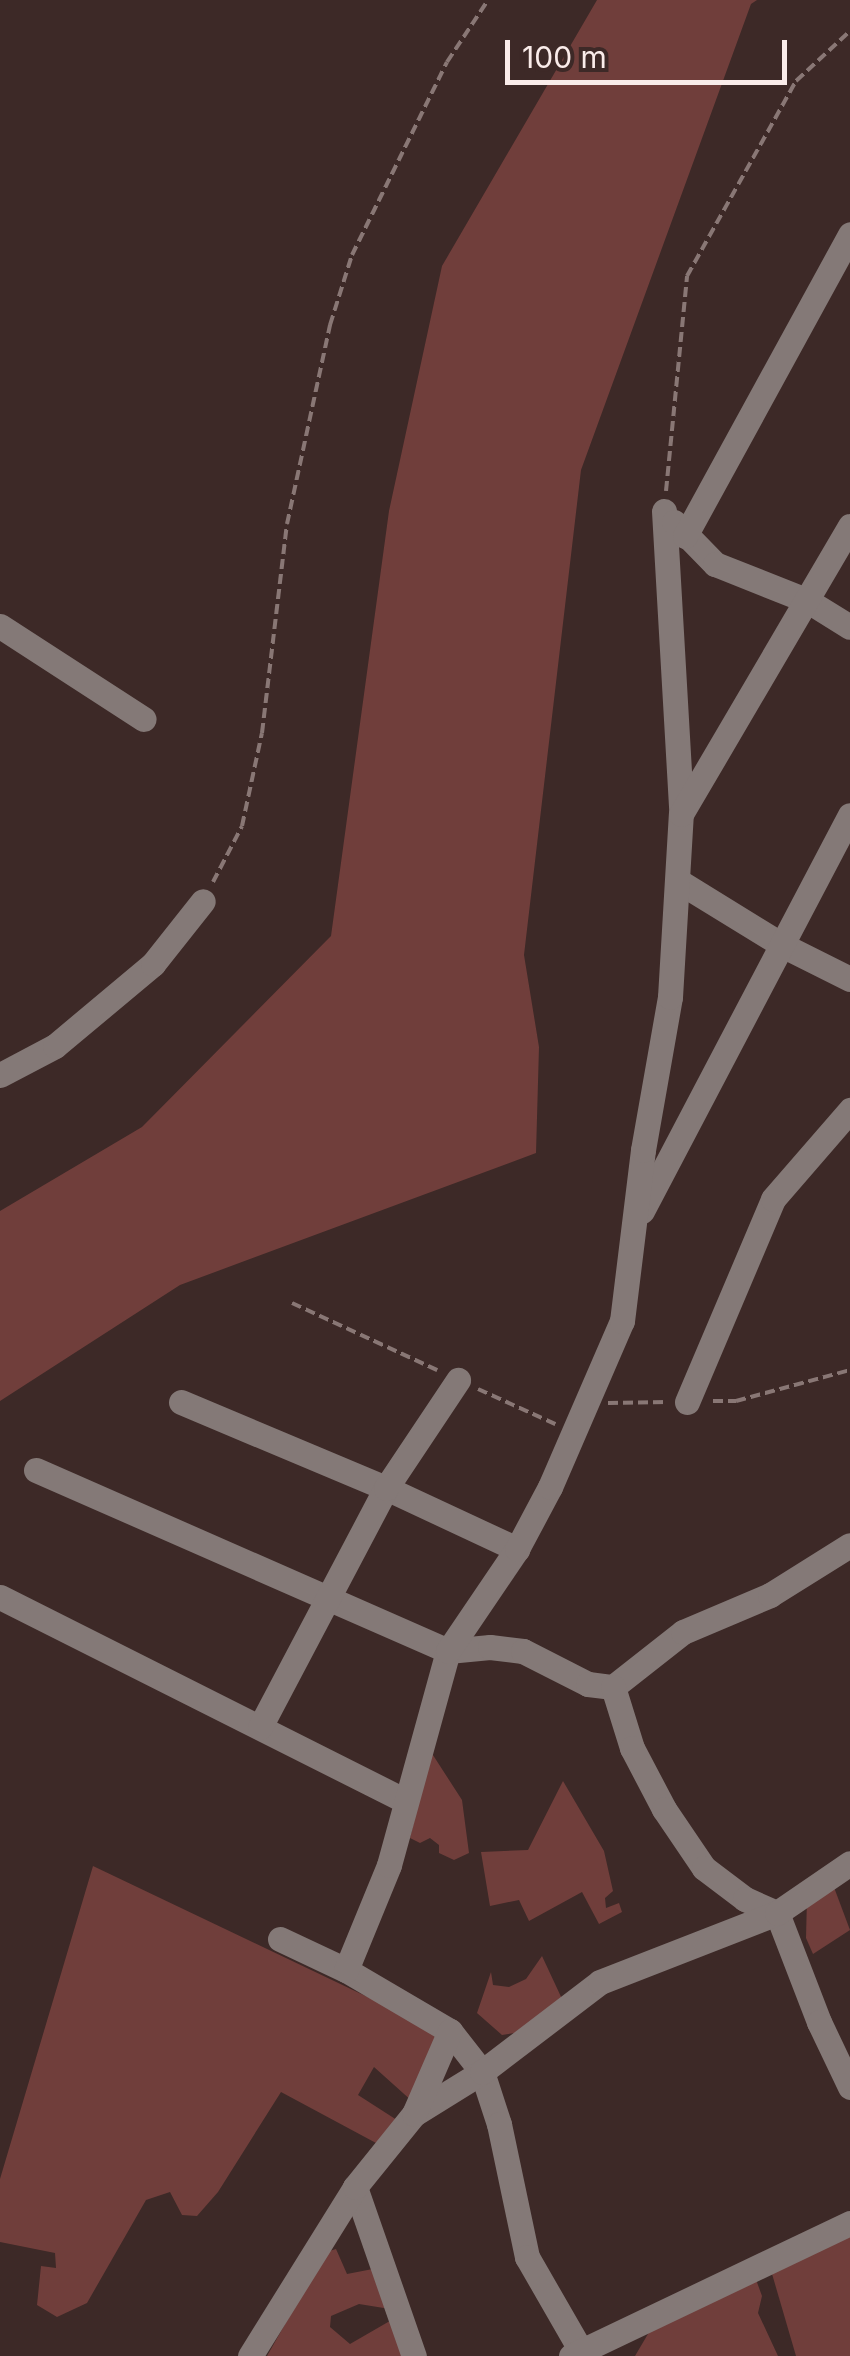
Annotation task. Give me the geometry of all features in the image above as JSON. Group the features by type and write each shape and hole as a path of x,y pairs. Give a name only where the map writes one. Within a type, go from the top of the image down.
{"street":[{"path":"685,536 850,234"},
{"path":"664,511 715,564 808,601 850,627"},
{"path":"346,1970 389,1865 448,1651 517,1549 588,1404 622,1321 643,1150 670,997 678,881 681,814 664,511"},
{"path":"681,814 850,526"},
{"path":"0,626 144,719"},
{"path":"635,1224 850,815"},
{"path":"678,881 782,945 850,979"},
{"path":"0,1074 54,1046 152,964 203,901"},
{"path":"687,1402 773,1199 850,1110"},
{"path":"260,1728 386,1488 458,1380"},
{"path":"180,1402 386,1488 517,1549"},
{"path":"36,1470 448,1651 490,1647 524,1651 588,1684 613,1688 684,1632 770,1595 850,1545"},
{"path":"0,1597 404,1800"},
{"path":"613,1688 632,1748 664,1809 704,1868 745,1899 777,1913 826,2040 850,2087"},
{"path":"414,2114 482,2072 600,1982 777,1913 850,1863"},
{"path":"280,1940 346,1970 450,2031 482,2072 499,2124 527,2258 579,2354 850,2223"},
{"path":"250,2356 355,2187 414,2114 450,2031"},
{"path":"355,2187 414,2356"}],"path":[{"path":"203,901 242,826 262,733 287,524 330,325 352,255 447,62 488,0"},
{"path":"664,511 686,276 796,81 850,31"},
{"path":"292,1303 573,1432"},
{"path":"588,1404 736,1401 850,1370"}],"shaded area":[{"path":"597,0 757,0 751,4 581,470 524,955 539,1047 536,1153 180,1285 0,1401 0,1211 142,1127 331,936 389,511 442,266"},
{"path":"431,1752 462,1800 469,1853 454,1860 439,1853 439,1845 430,1838 420,1843 410,1838"},
{"path":"563,1781 604,1851 613,1891 605,1898 606,1908 619,1903 622,1912 599,1924 582,1892 529,1921 519,1900 490,1906 481,1852 528,1850"},
{"path":"93,1866 443,2033 413,2102 374,2067 358,2095 400,2122 376,2143 281,2092 218,2192 197,2216 182,2215 170,2192 146,2200 87,2303 57,2317 37,2305 41,2266 56,2268 55,2253 0,2242 0,2179"},
{"path":"832,1882 850,1930 813,1954 806,1938 807,1898"},
{"path":"542,1956 563,2001 527,2031 502,2035 477,2013 491,1972 493,1985 509,1987 526,1979"},
{"path":"850,2230 850,2356 796,2356 770,2267"},
{"path":"336,2249 347,2274 383,2267 390,2309 359,2304 331,2316 330,2327 350,2344 395,2318 408,2356 267,2356 326,2252"},
{"path":"754,2274 762,2296 758,2313 778,2356 635,2356 655,2322"}]}
